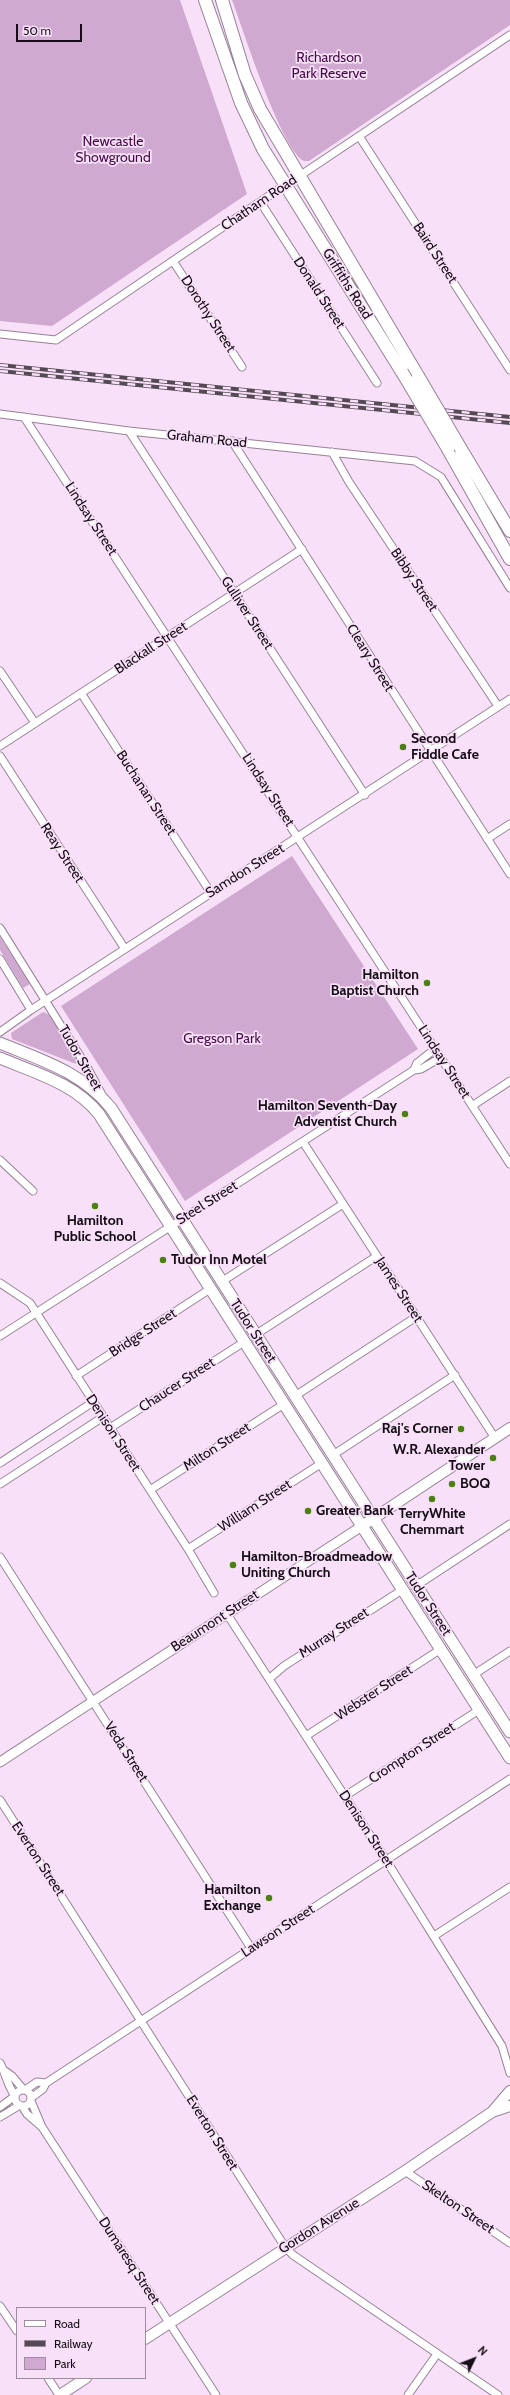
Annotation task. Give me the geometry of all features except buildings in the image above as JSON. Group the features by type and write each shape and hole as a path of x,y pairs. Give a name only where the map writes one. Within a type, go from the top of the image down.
{"highway":[{"name":"Griffiths Road","path":"205,0 241,103 263,149 402,372 448,449 510,559"},
{"name":"Griffiths Road","path":"222,0 245,75 260,109 298,177 510,531"},
{"name":"Chatham Road","path":"285,185 298,177"}],"main road":[{"path":"0,1043 64,1069 103,1098"},
{"name":"Tudor Street","path":"0,1058 69,1088 87,1100 99,1114 169,1227 322,1463 510,1758"},
{"name":"Tudor Street","path":"103,1098 124,1127 221,1282 510,1732"},
{"name":"Beaumont Street","path":"362,1526 510,1428"},
{"name":"Gordon Avenue","path":"146,2338 284,2247 405,2171 492,2112 510,2091"},
{"name":"Gordon Avenue","path":"492,2112 510,2106"},
{"path":"60,2395 84,2379"}],"street":[{"name":"Chatham Road","path":"298,177 510,35"},
{"name":"Baird Street","path":"359,136 510,370"},
{"name":"Chatham Road","path":"0,334 56,340 285,185"},
{"name":"Donald Street","path":"260,203 377,383"},
{"name":"Dorothy Street","path":"173,261 242,367"},
{"name":"Graham Road","path":"0,414 129,432 232,441 415,461 440,477 510,588"},
{"name":"Lindsay Street","path":"24,417 168,636 510,1164"},
{"name":"Gulliver Street","path":"129,432 364,794"},
{"name":"Cleary Street","path":"232,441 510,874"},
{"name":"Bibby Street","path":"332,452 349,482 498,706"},
{"name":"Blackall Street","path":"0,746 302,550"},
{"path":"0,672 34,724"},
{"name":"Buchanan Street","path":"81,693 210,893"},
{"name":"Samdon Street","path":"0,1032 46,1000 510,699"},
{"name":"Reay Street","path":"0,756 125,949"},
{"path":"487,839 510,824"},
{"name":"Tudor Street","path":"0,928 88,1069 103,1098"},
{"path":"0,960 31,1010"},
{"name":"Steel Street","path":"414,1070 417,1063 435,1049"},
{"name":"Steel Street","path":"0,1336 414,1070 421,1069 440,1058"},
{"path":"472,1106 510,1081"},
{"name":"James Street","path":"303,1142 495,1438"},
{"path":"0,1160 33,1190"},
{"path":"221,1282 343,1204"},
{"path":"255,1335 377,1256"},
{"name":"Denison Street","path":"0,1283 30,1303 188,1549 214,1593"},
{"name":"Bridge Street","path":"76,1376 210,1289"},
{"path":"295,1396 416,1317"},
{"name":"Chaucer Street","path":"110,1428 244,1342"},
{"path":"333,1455 455,1375"},
{"path":"0,1463 93,1402"},
{"name":"Milton Street","path":"150,1490 284,1404"},
{"path":"0,1484 103,1417"},
{"name":"William Street","path":"188,1549 322,1463"},
{"path":"416,1586 510,1524"},
{"name":"Beaumont Street","path":"0,1762 362,1526"},
{"name":"Veda Street","path":"0,1556 251,1948"},
{"name":"Murray Street","path":"269,1679 284,1666 402,1590"},
{"name":"Denison Street","path":"227,1614 386,1860 502,2046 510,2073"},
{"name":"Webster Street","path":"306,1736 441,1649"},
{"path":"473,1675 510,1651"},
{"name":"Crompton Street","path":"345,1796 479,1710"},
{"name":"Lawson Street","path":"31,2100 43,2089 46,2083 510,1779"},
{"name":"Everton Street","path":"0,1800 284,2247 293,2255 436,2354 498,2395"},
{"path":"434,1936 510,1887"},
{"name":"Denison Street","path":"502,2046 510,2053"},
{"path":"0,2063 5,2071 30,2093 31,2100 0,2117"},
{"path":"5,2071 6,2082 15,2096 16,2101 21,2106"},
{"name":"Lawson Street","path":"24,2089 37,2082 46,2083"},
{"path":"0,2107 15,2096 18,2091 24,2089"},
{"name":"Dumaresq Street","path":"31,2100 42,2127 216,2395"},
{"name":"Dumaresq Street","path":"21,2106 27,2114 42,2127"},
{"name":"Skelton Street","path":"405,2171 510,2242"},
{"path":"0,2306 16,2330"},
{"path":"408,2395 436,2354"},
{"path":"49,2379 60,2395"}],"green space":[{"name":"Newcastle Showground","path":"0,0 180,0 247,194 52,326 0,321"},
{"name":"Richardson Park Reserve","path":"232,0 510,0 510,25 309,161 304,161 295,152 274,113"},
{"name":"Gregson Park","path":"292,856 418,1049 185,1201 61,1006"},
{"path":"0,937 30,984 23,988 0,950"},
{"path":"43,1012 50,1015 78,1060 76,1064 12,1039 11,1033"}],"railway":[{"path":"0,365 510,417"},
{"path":"0,371 510,423"}],"place":[{"name":"Second Fiddle Cafe","path":"403,747"},
{"name":"Hamilton Baptist Church","path":"427,983"},
{"name":"Hamilton Seventh-Day Adventist Church","path":"405,1114"},
{"name":"Hamilton Public School","path":"95,1206"},
{"name":"Tudor Inn Motel","path":"163,1260"},
{"name":"Raj's Corner","path":"461,1429"},
{"name":"W.R. Alexander Tower","path":"493,1458"},
{"name":"BOQ","path":"452,1484"},
{"name":"TerryWhite Chemmart","path":"432,1499"},
{"name":"Greater Bank","path":"308,1511"},
{"name":"Hamilton-Broadmeadow Uniting Church","path":"233,1565"},
{"name":"Hamilton Exchange","path":"269,1898"}]}
